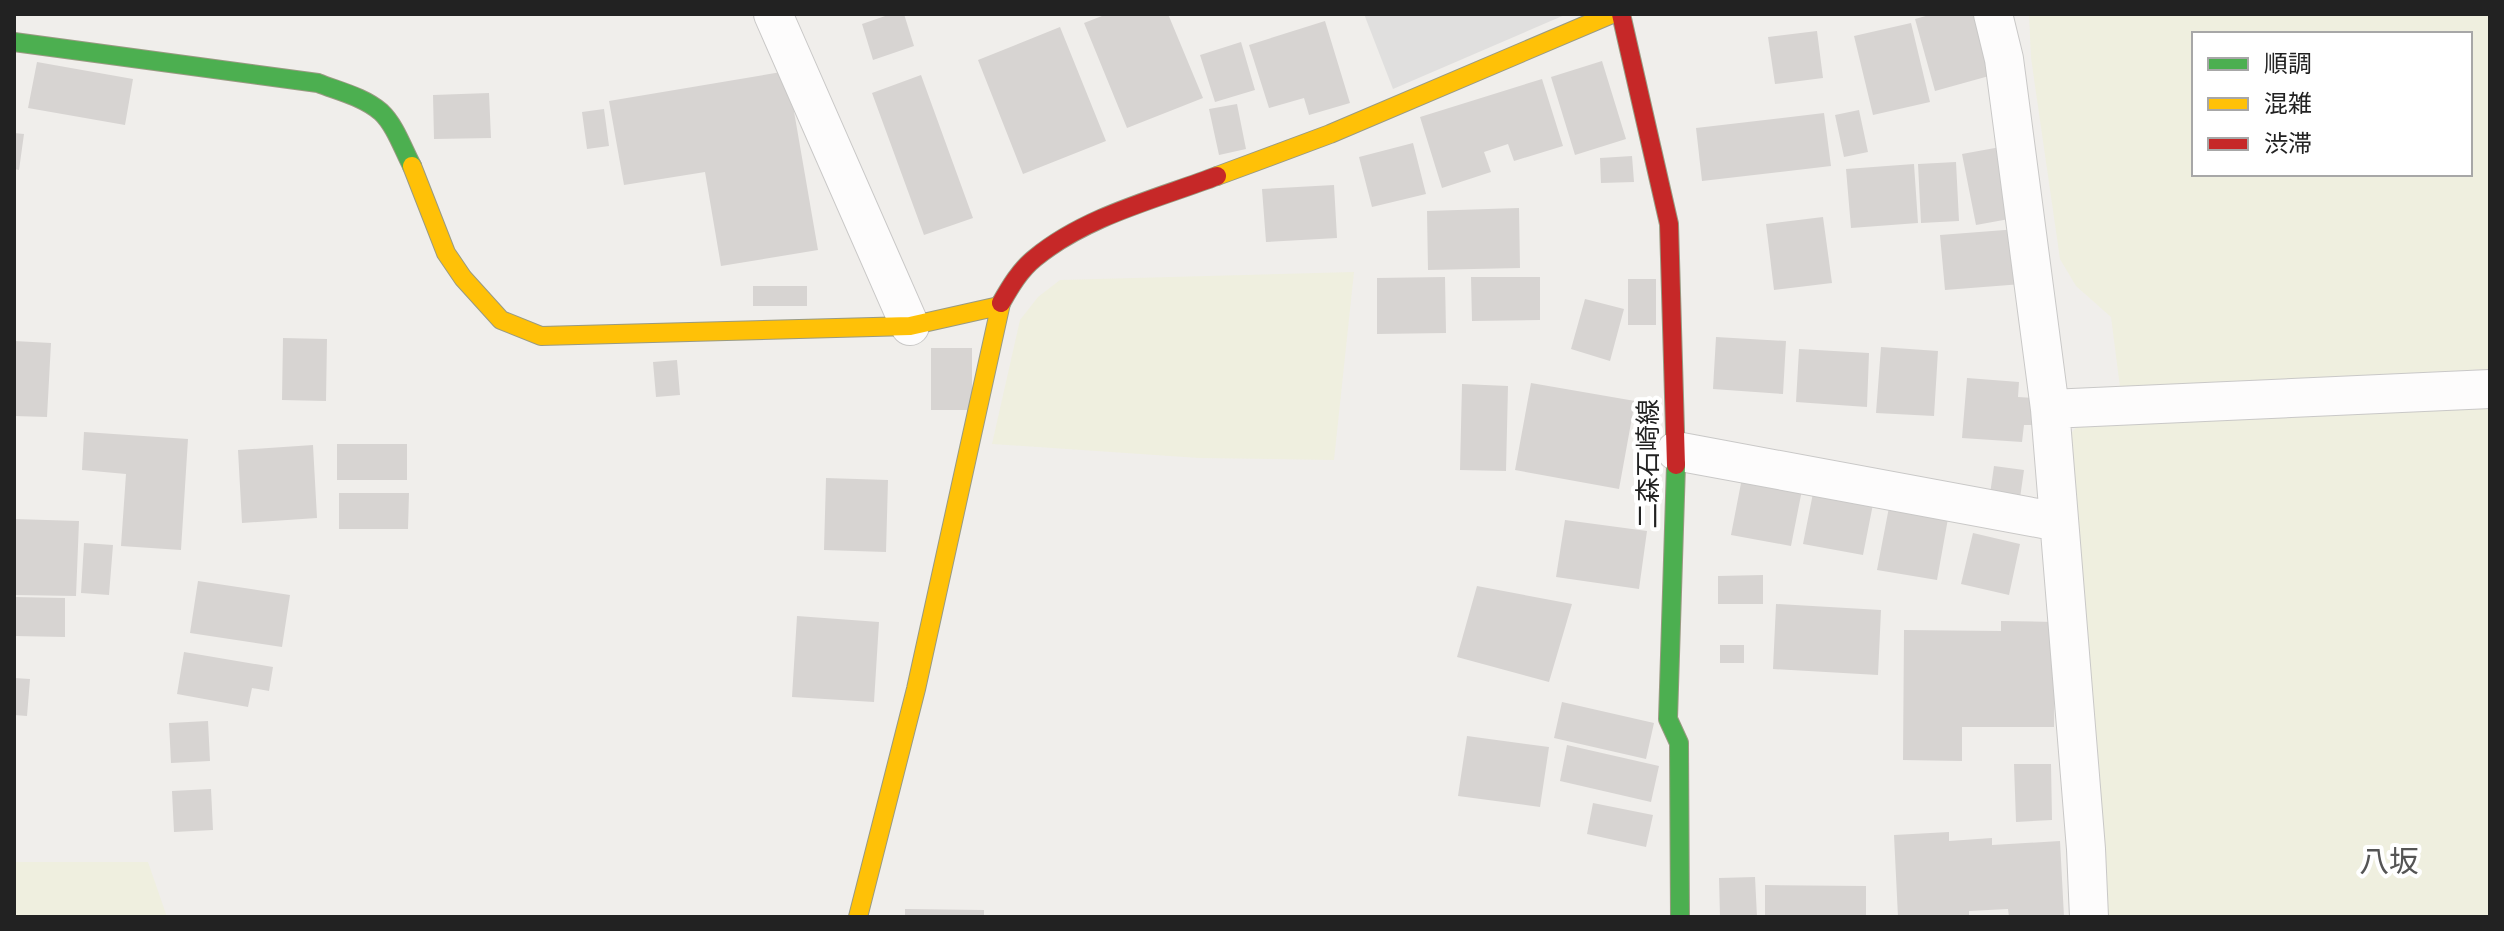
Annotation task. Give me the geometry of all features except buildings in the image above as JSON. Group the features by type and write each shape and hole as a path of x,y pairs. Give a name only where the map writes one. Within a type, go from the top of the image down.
{"street":[{"path":"773,14 910,326"},
{"path":"858,917 884,824 924,653 999,306 1014,281 1034,259 1077,230 1330,134 1612,14"},
{"name":"二森石崎線","path":"1621,14 1669,224 1676,451 1668,719 1679,743 1680,917"},
{"path":"1993,14 2004,59 2050,409 2089,917"},
{"path":"14,42 318,83 361,100 380,111 397,135 446,253 463,278 501,320 541,336 910,326 999,306"},
{"path":"2050,409 2490,389"},
{"path":"1676,451 2059,522"}],"green space":[{"path":"2029,14 2490,14 2490,369 2120,387 2111,317 2076,286 2060,259 2031,58"},
{"path":"1354,272 1334,460 1199,458 992,444 1020,320 1038,297 1060,280"},
{"path":"2490,400 2490,917 2104,917 2066,439 2082,421"},
{"path":"14,862 148,862 167,917 14,917"}],"shaded area":[{"path":"1364,14 1567,14 1393,89"}],"traffic: fast":[{"path":"14,42 318,83 359,98 381,112 395,130 412,166"},
{"path":"1676,465 1668,719 1679,743 1680,917"}],"traffic: slow":[{"path":"1217,176 1330,134 1612,14"},
{"path":"412,166 446,253 463,278 501,320 541,336 910,326 999,306"},
{"path":"858,917 916,689 1001,303"}],"traffic: jam":[{"path":"1621,14 1669,224 1676,465"},
{"path":"1001,303 1030,263 1055,243 1122,210 1217,176"}],"district":[{"name":"八坂","path":"2389,862"}]}
